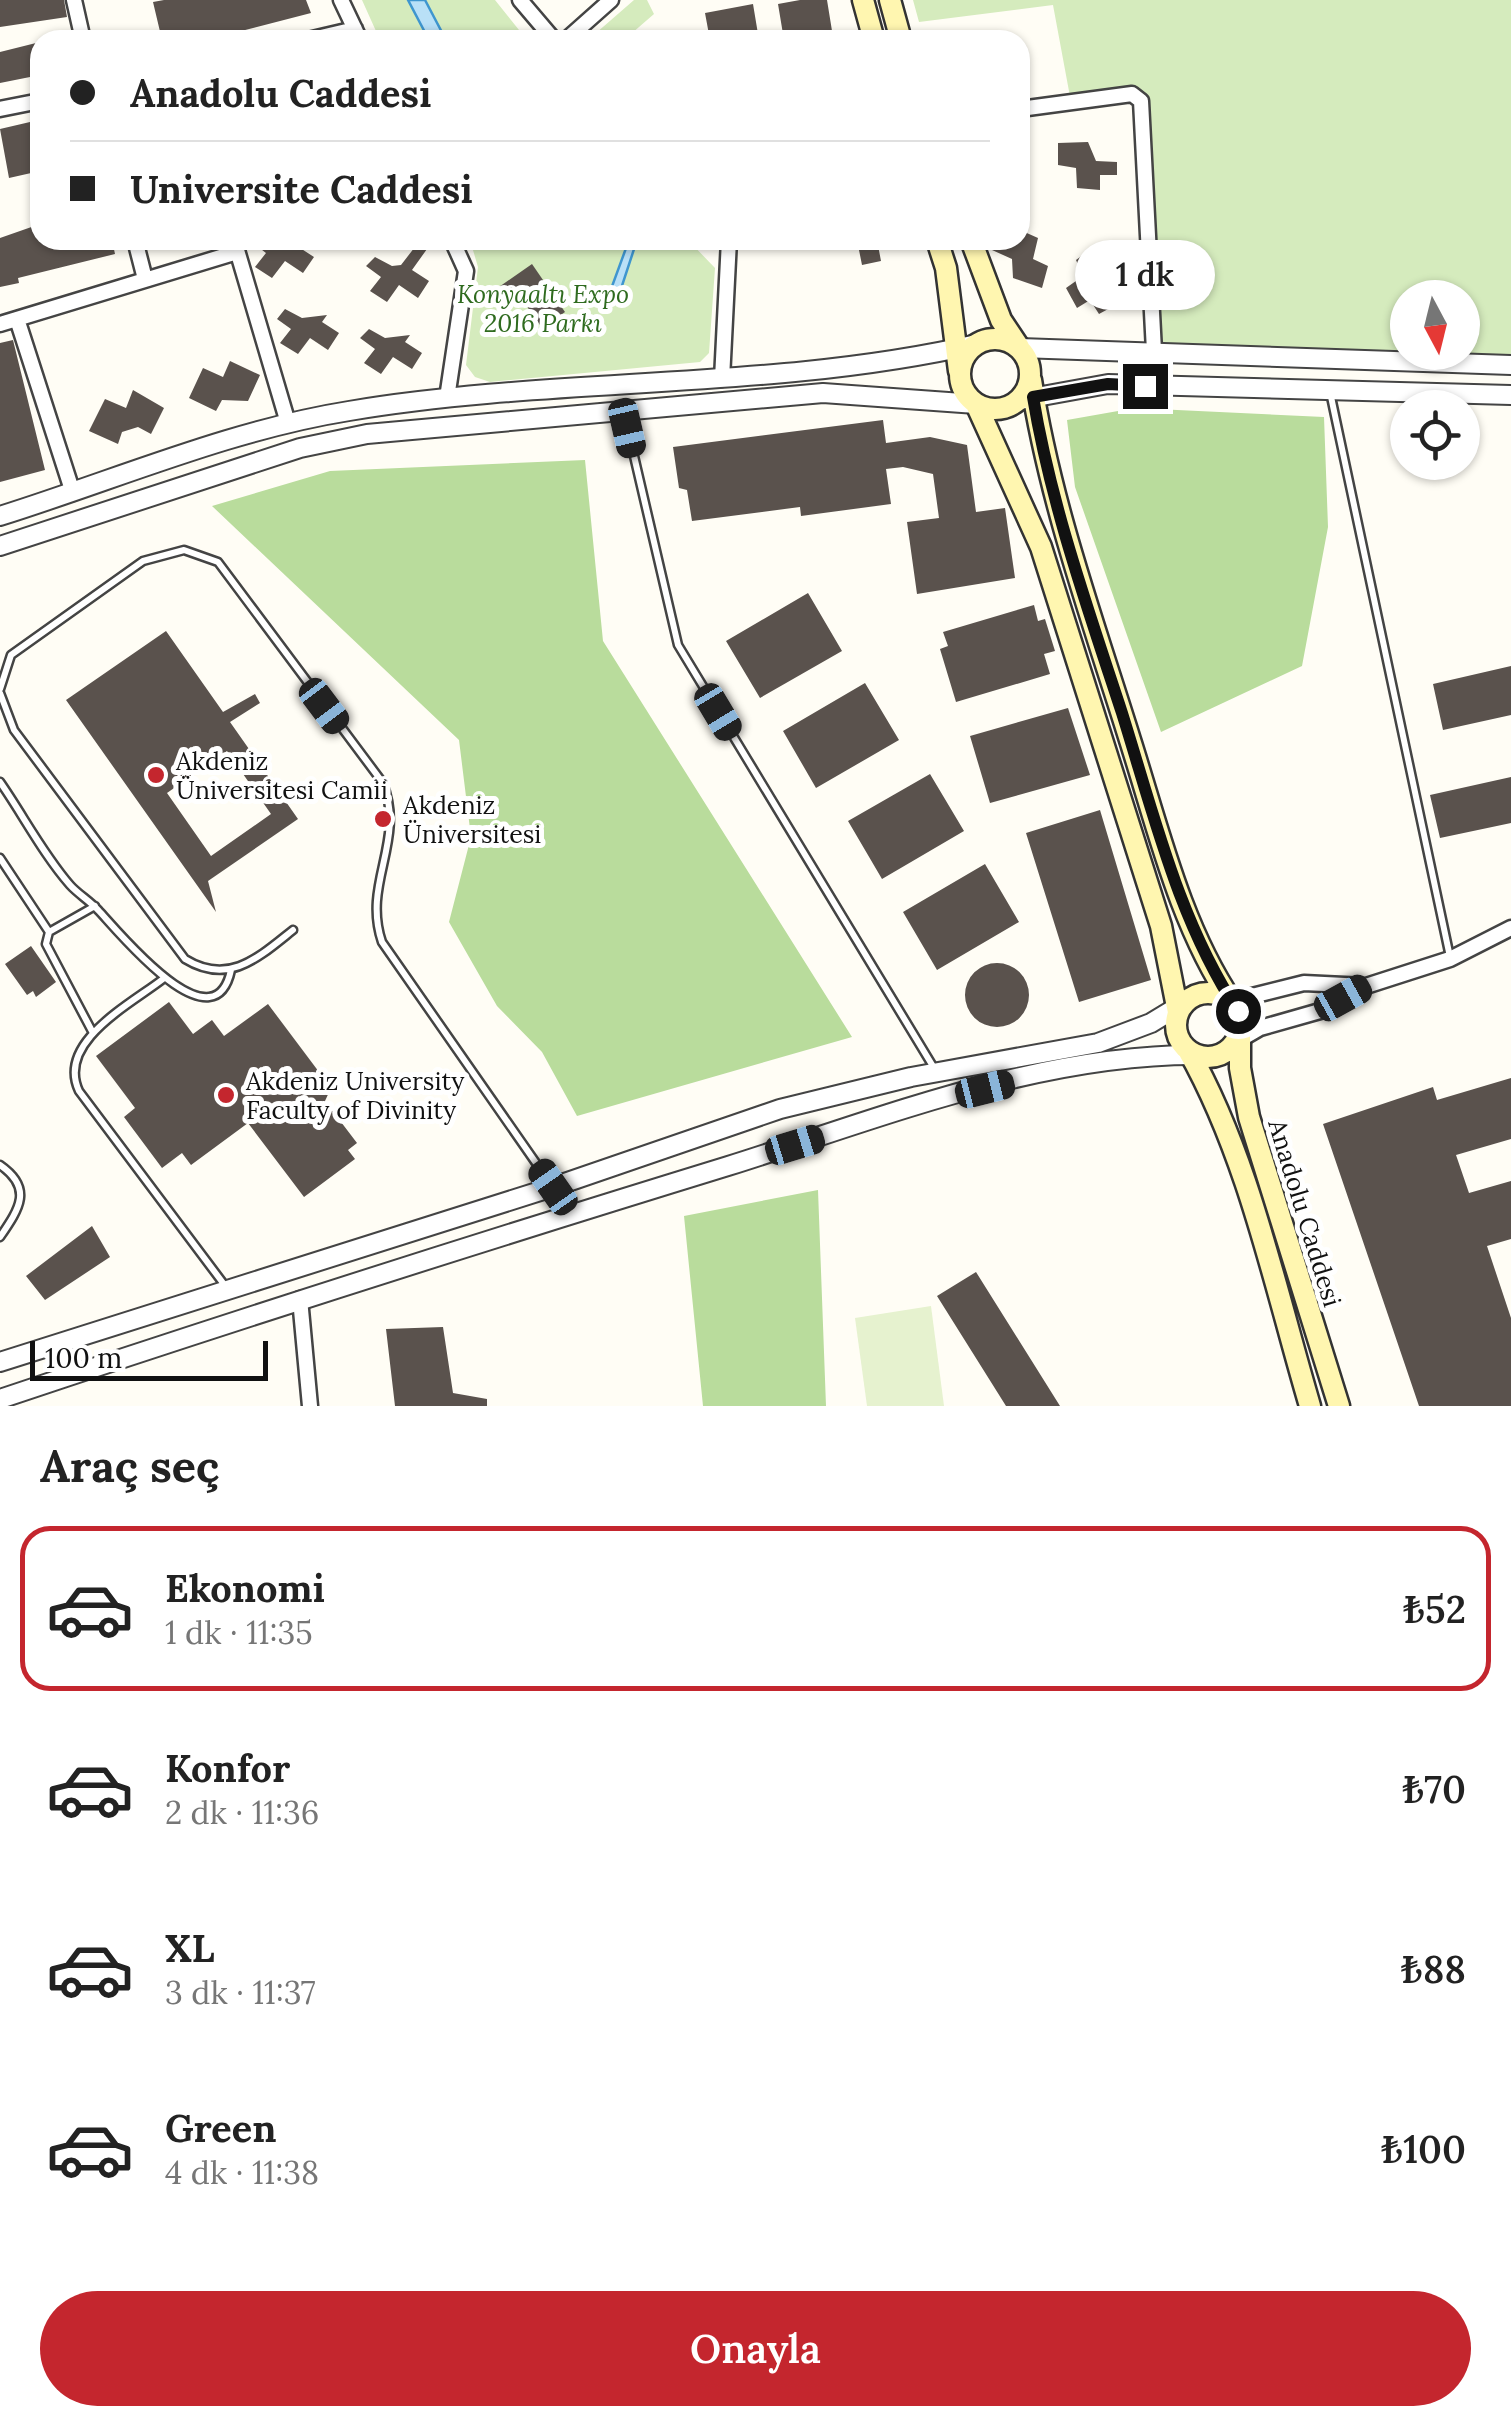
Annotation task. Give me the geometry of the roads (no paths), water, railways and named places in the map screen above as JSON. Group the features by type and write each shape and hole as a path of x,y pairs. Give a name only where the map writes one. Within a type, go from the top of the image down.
{"main road":[{"path":"864,0 872,30"},
{"path":"890,0 898,30"},
{"path":"940,250 967,346 960,374 962,385 990,427 1041,547 1161,926 1180,1008 1177,1033 1192,1053 1218,1055 1238,1038 1228,998 1213,974 1176,885 1056,506 1028,392 1031,368 1002,320 975,250"},
{"path":"967,346 999,339 1020,348"},
{"path":"976,404 998,409 1028,392"},
{"path":"1180,1008 1202,993 1228,998"},
{"name":"Anadolu Caddesi","path":"1238,1038 1249,1118 1339,1406"},
{"name":"Anadolu Caddesi","path":"1192,1053 1248,1195 1310,1406"}],"street":[{"path":"74,0 82,30"},
{"path":"342,0 356,30"},
{"path":"520,0 546,30"},
{"path":"578,30 612,0"},
{"path":"1030,108 1132,94 1141,101 1154,352"},
{"path":"0,109 30,102"},
{"path":"138,250 145,279"},
{"path":"0,324 225,250"},
{"path":"237,250 288,422"},
{"path":"447,398 466,272 456,250"},
{"path":"722,379 729,250"},
{"path":"17,319 73,494"},
{"path":"0,516 288,422 447,398 866,365 967,346"},
{"path":"1020,348 1511,366"},
{"path":"1028,392 1108,384 1511,395"},
{"path":"0,546 300,448 367,434 823,393 976,404"},
{"path":"1238,1038 1320,1011 1366,986 1450,959 1511,928"},
{"path":"1228,998 1304,983 1366,986"},
{"path":"0,1362 553,1187 780,1109 1098,1042 1180,1008"},
{"path":"0,1399 300,1298 948,1098 1059,1070 1192,1053"},
{"path":"300,1298 310,1406"}],"lane":[{"path":"1330,390 1450,959"},
{"path":"624,413 678,645 938,1073"},
{"path":"294,930 246,966 231,970 202,968 185,959 14,730 0,691 11,655 143,562 184,550 218,562 383,783 392,827 375,898 382,942 553,1187"},
{"path":"0,782 70,886 94,906 162,980 185,992 211,994 227,983 231,970"},
{"path":"0,858 50,932"},
{"path":"93,1033 46,944 50,932 94,906"},
{"path":"162,980 93,1033 75,1062 79,1091 227,1288"},
{"path":"0,1165 17,1177 22,1196 18,1211 0,1237"}],"water":[{"path":"408,0 425,0 441,30 424,30"},
{"path":"625,250 634,250 616,304 607,300"}],"place":[{"name":"Akdeniz Üniversitesi Camii","path":"156,775"},
{"name":"Akdeniz Üniversitesi","path":"383,819"},
{"name":"Akdeniz University Faculty of Divinity","path":"226,1095"}],"park label":[{"name":"Konyaaltı Expo 2016 Parkı","path":"543,308"}]}
